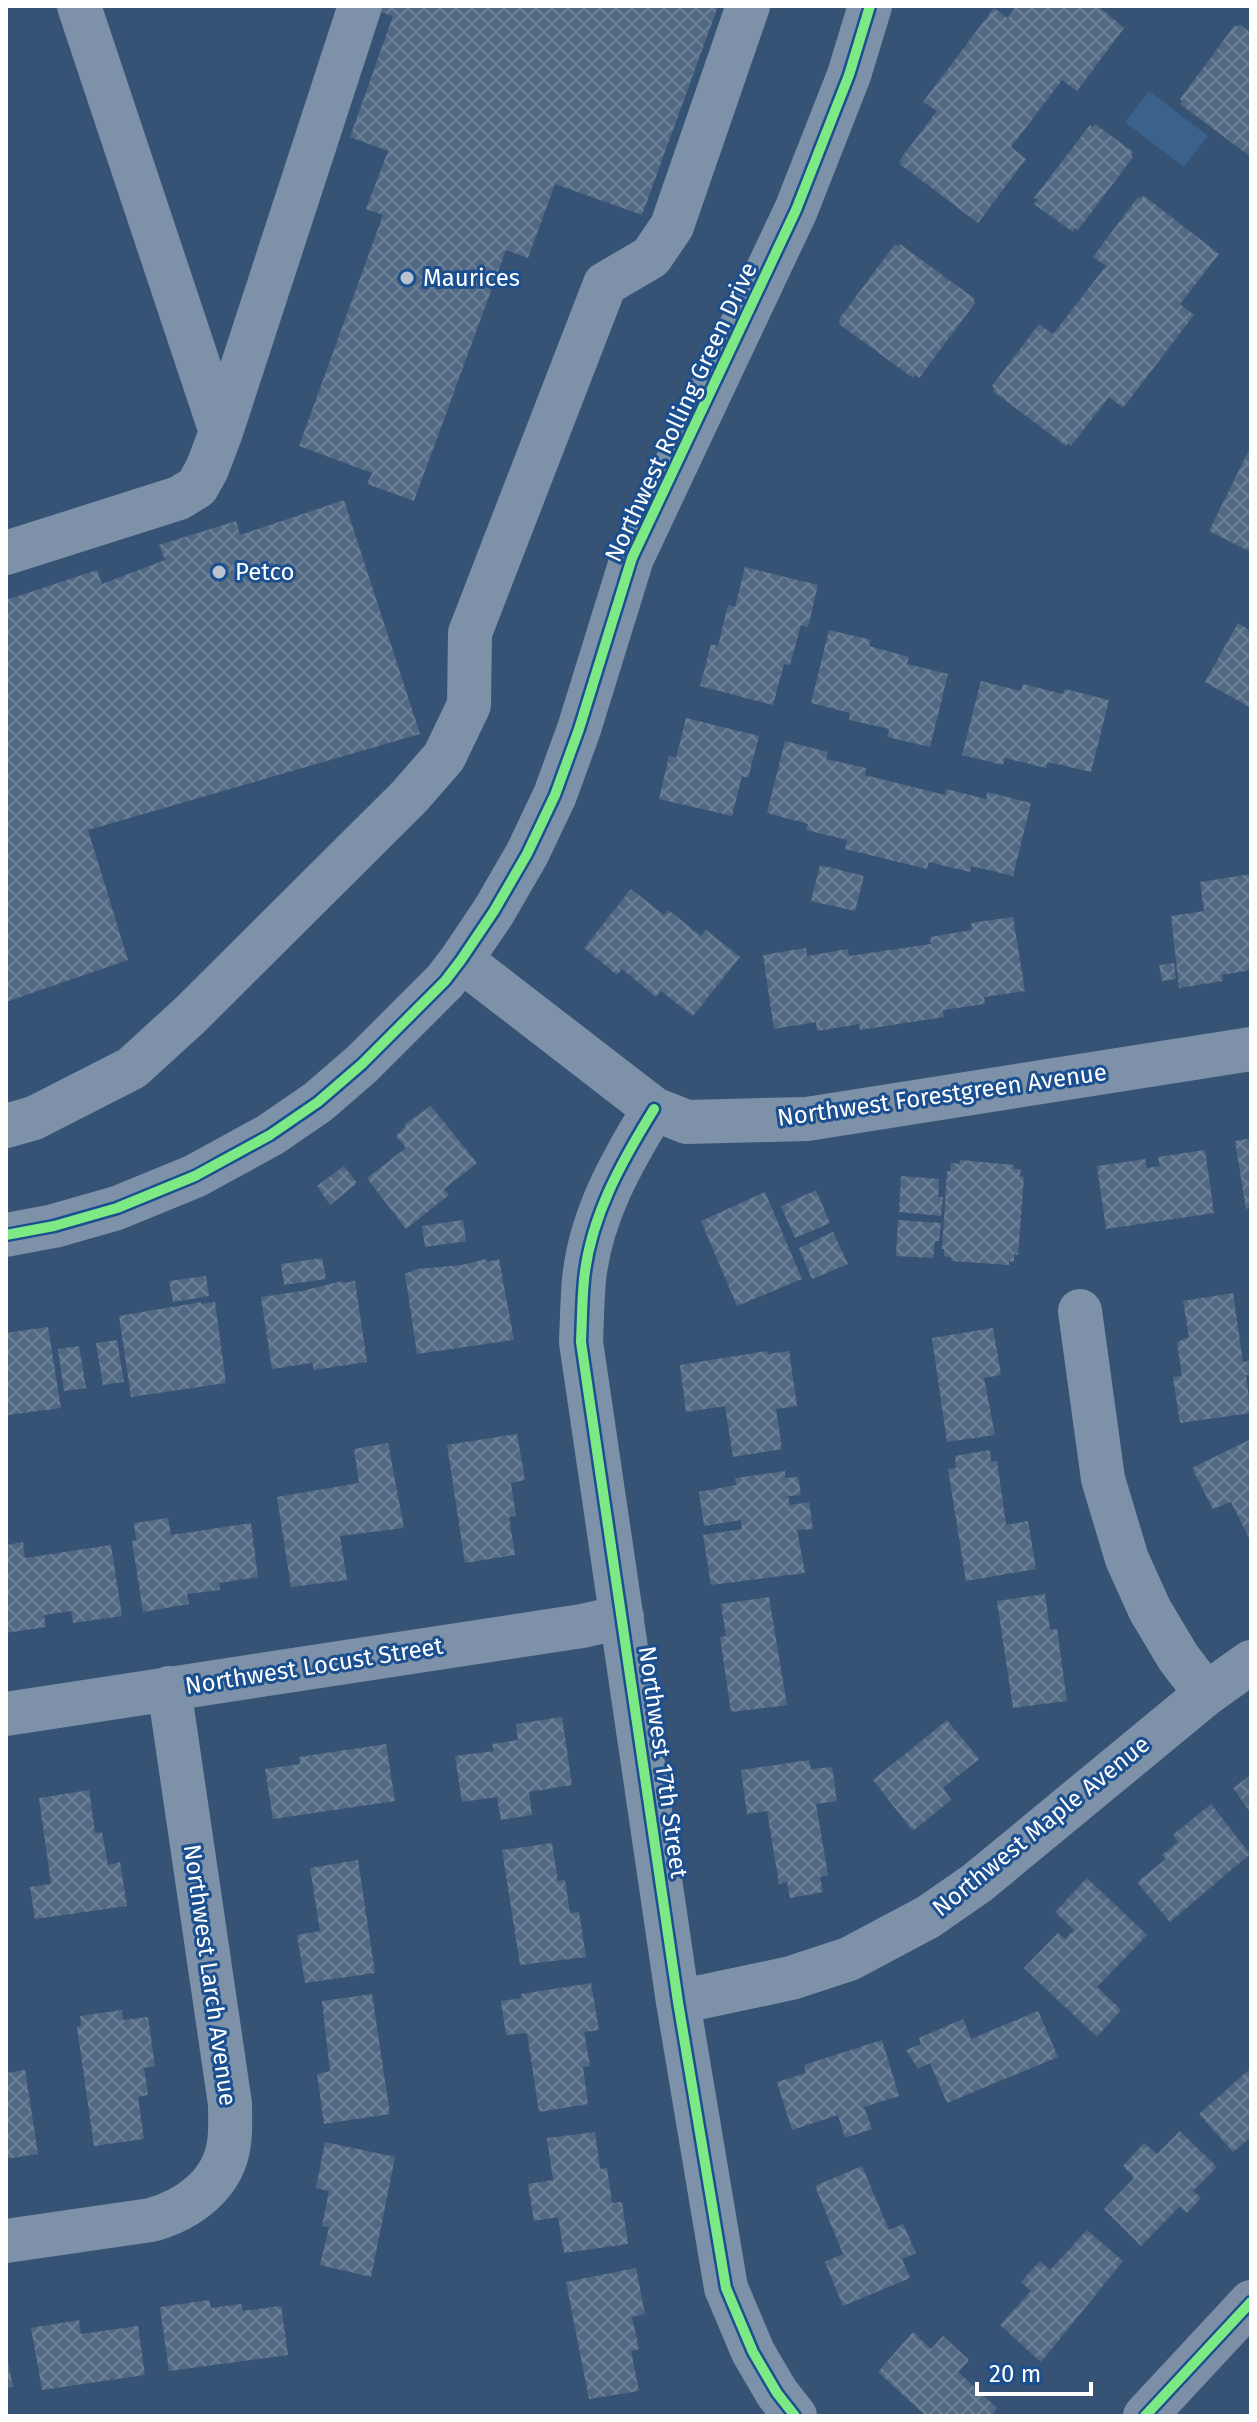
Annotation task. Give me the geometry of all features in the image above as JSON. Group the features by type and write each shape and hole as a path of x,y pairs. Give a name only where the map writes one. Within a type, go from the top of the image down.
{"main road":[{"path":"1145,2416 1251,2302"}],"street":[{"path":"79,6 221,432"},
{"path":"6,553 179,498 197,487 221,432 360,6"},
{"path":"6,1126 34,1118 132,1068 377,830 444,757 469,705 470,633 605,284 651,257 672,226 748,6"},
{"name":"Northwest Rolling Green Drive","path":"461,960 527,854 555,795 579,729 632,558 796,210 844,89 870,6"},
{"path":"6,1235 54,1226 117,1208 195,1176 270,1135 318,1102 362,1064 445,981 461,960"},
{"name":"Northwest Forestgreen Avenue","path":"461,960 654,1109 687,1122 807,1119 1251,1049"},
{"name":"Northwest 17th Street","path":"654,1109 605,1197 592,1237 584,1278 581,1342 678,2002 726,2288 753,2352 791,2415"},
{"path":"1080,1311 1103,1479 1127,1559 1150,1610 1206,1694"},
{"name":"Northwest Locust Street","path":"6,1714 582,1626 622,1617"},
{"name":"Northwest Maple Avenue","path":"678,2002 723,1995 791,1978 849,1959 928,1917 977,1883 1206,1694 1251,1662"},
{"name":"Northwest Larch Avenue","path":"6,2241 151,2220 173,2214 193,2203 216,2178 229,2147 230,2104 169,1688"}],"water":[{"path":"1149,91 1208,136 1184,167 1125,122"}],"building":[{"path":"379,6 718,6 642,215 555,184 528,258 506,250 414,501 367,484 372,473 299,446 383,215 366,209 388,151 350,137 393,16 377,11"},
{"path":"1016,6 1098,6 1124,28 1077,91 1062,80 1011,147 1026,159 978,223 899,161 937,111 923,102 994,8 1008,18"},
{"path":"1235,25 1251,33 1251,157 1180,104 1183,102 1180,99"},
{"path":"1095,124 1133,152 1133,157 1078,230 1075,228 1073,232 1034,204 1038,200 1034,198 1090,125 1093,127"},
{"path":"1143,195 1219,254 1180,304 1194,315 1123,408 1109,397 1071,446 1068,443 1066,446 993,391 992,386 1039,324 1053,334 1106,266 1093,257 1138,197 1141,199"},
{"path":"895,244 900,244 975,299 919,378 915,375 913,378 839,324 840,318"},
{"path":"1251,446 1251,552 1209,531"},
{"path":"344,500 420,734 88,830 128,960 6,1002 6,600 97,570 102,584 165,560 159,545 236,521 240,535"},
{"path":"745,567 818,585 808,627 801,625 790,665 784,664 773,705 700,686 711,644 718,646 728,605 735,607"},
{"path":"1238,623 1251,631 1251,708 1205,682"},
{"path":"829,630 871,640 869,646 909,657 907,664 948,674 930,747 887,737 889,729 849,720 850,713 811,703"},
{"path":"981,681 1021,691 1023,684 1063,694 1065,689 1109,700 1091,772 1048,762 1046,768 1005,758 1003,765 962,755"},
{"path":"686,718 759,736 748,778 742,776 732,816 659,799 669,756 676,758"},
{"path":"785,741 828,752 826,759 866,768 865,775 945,795 946,789 986,799 987,792 1031,803 1013,876 971,866 970,872 929,862 927,869 845,849 847,840 806,830 808,824 767,813"},
{"path":"820,865 864,876 855,911 811,901"},
{"path":"1251,874 1251,970 1222,975 1223,981 1179,988 1171,916 1204,911 1200,882"},
{"path":"631,889 664,915 668,910 701,936 706,930 740,957 693,1016 661,991 656,997 622,969 617,975 584,948"},
{"path":"1013,917 1025,991 984,997 985,1004 943,1010 944,1017 860,1030 859,1024 817,1031 816,1022 774,1029 763,955 806,948 807,956 848,949 849,956 931,944 930,937 972,930 971,923"},
{"path":"1174,963 1176,979 1162,981 1159,965"},
{"path":"431,1106 477,1163 444,1189 449,1195 406,1229 367,1178 406,1148 396,1136 405,1124"},
{"path":"1251,1138 1251,1208 1246,1209 1235,1141"},
{"path":"1205,1150 1214,1213 1106,1229 1097,1166 1145,1159 1147,1168 1160,1166 1158,1157"},
{"path":"960,1160 1014,1165 1014,1169 1021,1169 1020,1176 1024,1177 1018,1255 1014,1254 1014,1262 1009,1261 1009,1265 952,1261 951,1257 944,1256 947,1171 950,1171 951,1163 960,1164"},
{"path":"344,1166 357,1183 330,1205 317,1186"},
{"path":"901,1176 939,1179 938,1197 943,1197 941,1216 899,1212"},
{"path":"816,1190 830,1223 795,1238 781,1206"},
{"path":"765,1192 802,1279 737,1306 701,1221"},
{"path":"463,1220 466,1241 425,1247 422,1226"},
{"path":"898,1220 941,1223 933,1258 896,1256"},
{"path":"833,1232 848,1264 812,1279 799,1248"},
{"path":"322,1258 326,1279 284,1285 281,1264"},
{"path":"486,1259 487,1262 499,1259 514,1340 417,1354 405,1274 417,1269 462,1265"},
{"path":"206,1276 209,1296 173,1302 169,1281"},
{"path":"355,1281 367,1362 314,1370 312,1363 272,1369 261,1297"},
{"path":"1233,1293 1243,1362 1250,1361 1251,1375 1246,1375 1251,1413 1180,1423 1173,1377 1182,1376 1177,1342 1189,1337 1183,1301"},
{"path":"215,1302 226,1383 131,1397 119,1316"},
{"path":"48,1327 61,1408 8,1415 6,1333"},
{"path":"993,1328 1001,1375 984,1378 995,1435 947,1442 932,1338"},
{"path":"117,1340 124,1382 103,1385 96,1343"},
{"path":"79,1346 86,1388 64,1391 58,1349"},
{"path":"767,1351 768,1354 789,1351 797,1406 776,1409 782,1449 733,1457 725,1406 686,1412 680,1365"},
{"path":"517,1434 525,1480 511,1483 516,1516 509,1517 515,1555 465,1563 447,1445"},
{"path":"1251,1439 1251,1542 1231,1502 1213,1509 1192,1468"},
{"path":"388,1443 404,1528 340,1536 347,1580 291,1587 277,1497 359,1483 354,1449"},
{"path":"990,1450 991,1462 997,1461 1006,1525 1028,1521 1036,1569 966,1581 948,1469 956,1468 955,1456"},
{"path":"785,1471 785,1478 798,1477 801,1495 788,1496 790,1505 809,1502 813,1529 797,1530 805,1573 711,1585 703,1535 742,1529 741,1520 704,1526 699,1492 736,1485 735,1478"},
{"path":"168,1518 171,1535 251,1523 258,1577 219,1583 220,1590 187,1594 189,1604 143,1612 132,1541 136,1540 134,1523"},
{"path":"23,1542 25,1558 111,1545 122,1616 73,1623 71,1611 44,1615 46,1627 6,1633 6,1545"},
{"path":"1045,1594 1050,1630 1057,1629 1067,1701 1013,1708 997,1601"},
{"path":"769,1597 787,1705 731,1712 720,1637 726,1636 721,1604"},
{"path":"562,1717 572,1785 529,1792 532,1815 501,1820 497,1797 462,1802 455,1756 494,1751 492,1744 518,1740 516,1724"},
{"path":"947,1720 979,1759 943,1788 951,1800 913,1831 873,1780"},
{"path":"386,1744 395,1801 273,1819 265,1769 300,1764 299,1757"},
{"path":"809,1760 811,1769 832,1767 837,1801 816,1804 828,1875 820,1877 823,1892 790,1898 787,1882 779,1884 767,1811 747,1814 741,1770"},
{"path":"1251,1775 1251,1813 1233,1788"},
{"path":"89,1790 95,1833 102,1832 108,1865 120,1862 127,1906 35,1919 30,1887 51,1884 39,1798"},
{"path":"1211,1804 1250,1854 1170,1922 1137,1882 1166,1859 1162,1855 1178,1842 1173,1835"},
{"path":"552,1843 558,1881 565,1880 570,1913 579,1912 586,1957 520,1965 502,1850"},
{"path":"358,1860 375,1973 305,1983 297,1935 320,1931 310,1868"},
{"path":"1087,1878 1147,1935 1097,1987 1121,2010 1097,2037 1024,1968 1058,1933 1065,1939 1074,1930 1055,1912"},
{"path":"591,1983 599,2030 584,2032 590,2066 583,2067 588,2104 539,2112 527,2033 506,2035 501,2001 522,1998 521,1994"},
{"path":"372,1994 390,2114 324,2124 317,2074 330,2071 322,2001"},
{"path":"122,2010 123,2020 148,2017 155,2066 144,2068 148,2095 138,2097 144,2139 94,2146 77,2027 81,2026 80,2016"},
{"path":"1038,2011 1058,2057 947,2103 930,2063 918,2069 906,2050 921,2044 919,2038 963,2019 971,2039"},
{"path":"882,2040 899,2096 864,2107 872,2129 845,2138 838,2115 792,2130 777,2082 806,2073 804,2065"},
{"path":"1251,2068 1251,2137 1233,2152 1199,2114"},
{"path":"25,2070 38,2154 6,2159 6,2073"},
{"path":"1180,2131 1217,2167 1193,2191 1201,2198 1187,2213 1180,2206 1141,2246 1104,2209 1134,2178 1123,2166 1144,2143 1157,2154"},
{"path":"595,2132 600,2169 607,2168 612,2203 622,2202 628,2244 564,2253 558,2217 534,2221 528,2184 553,2180 547,2138"},
{"path":"325,2142 395,2157 371,2277 320,2265 329,2227 322,2226 329,2191 316,2188"},
{"path":"862,2166 889,2230 903,2224 916,2253 902,2259 910,2278 843,2306 825,2262 843,2254 815,2186"},
{"path":"1087,2230 1123,2261 1041,2362 1000,2325 1031,2291 1021,2282 1040,2261 1050,2270"},
{"path":"636,2268 645,2314 632,2317 639,2349 631,2351 639,2391 589,2399 566,2282"},
{"path":"209,2300 211,2308 241,2304 243,2311 281,2306 288,2355 169,2371 160,2307"},
{"path":"79,2320 81,2334 138,2326 145,2375 42,2390 31,2328"},
{"path":"913,2332 931,2349 943,2336 969,2360 958,2372 997,2408 991,2416 926,2416 878,2372"},
{"path":"6,2350 13,2387 6,2388"}],"cycle path":[{"path":"6,1235 54,1226 117,1208 195,1176 270,1135 318,1102 362,1064 445,981 461,960 527,854 555,795 579,729 632,558 796,210 849,75 870,6"},
{"path":"654,1109 619,1169 593,1234 584,1280 581,1342 678,2002 726,2288 753,2352 777,2393 795,2416"},
{"path":"1145,2416 1251,2302"}],"place":[{"name":"Maurices","path":"407,278"},
{"name":"Petco","path":"219,572"}]}
